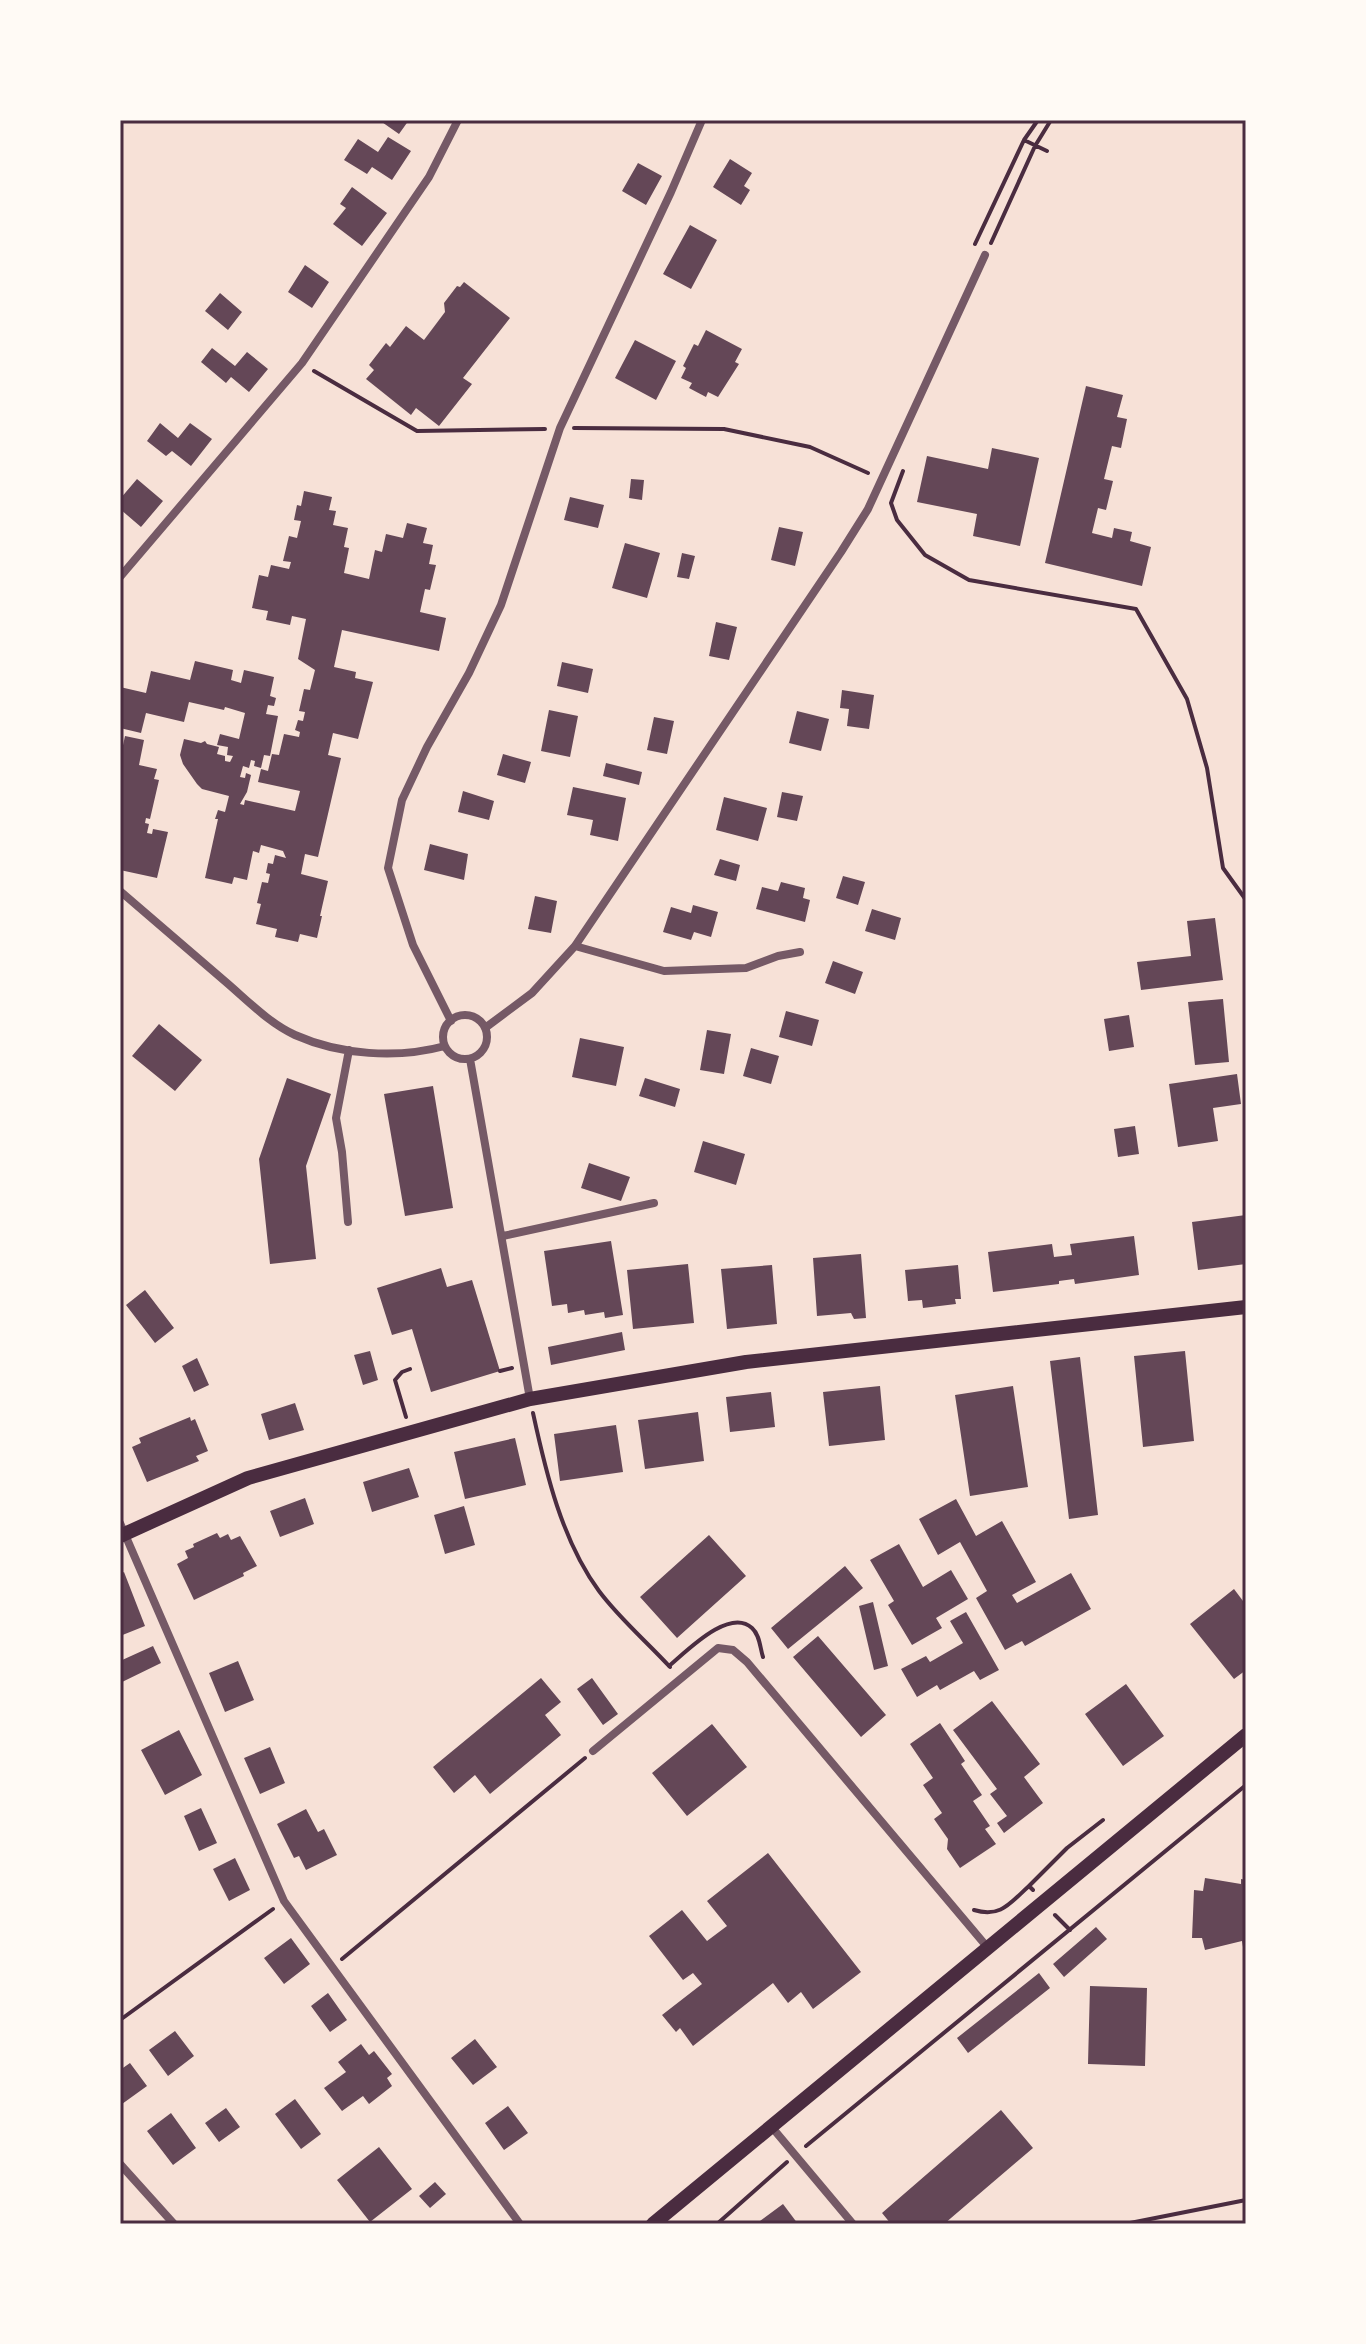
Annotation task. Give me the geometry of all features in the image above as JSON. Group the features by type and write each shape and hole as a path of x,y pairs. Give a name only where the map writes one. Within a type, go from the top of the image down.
{"main road":[{"path":"122,1531 248,1478 530,1399 746,1362 1246,1307"},
{"path":"653,2224 1246,1735"}],"street":[{"path":"120,577 302,363 429,177 458,120"},
{"path":"451,1021 413,945 388,868 402,800 501,605 560,428 702,120"},
{"path":"485,1028 532,993 575,946 868,509 985,255"},
{"path":"120,891 266,1017 294,1034 333,1048 377,1053 424,1052 445,1046"},
{"path":"575,946 664,971 746,968 778,956 800,952"},
{"path":"457,1017 476,1018 485,1028 485,1047 470,1059 452,1055 445,1046 444,1032 457,1017"},
{"path":"348,1222 336,1118 349,1050"},
{"path":"470,1059 530,1399"},
{"path":"503,1236 654,1203"},
{"path":"122,1531 284,1901 520,2224"},
{"path":"593,1751 718,1648 733,1650 747,1662 988,1948"},
{"path":"770,2125 853,2224"},
{"path":"120,2164 174,2224"}],"path":[{"path":"985,255 1035,146 1051,120"},
{"path":"1024,140 1047,151"},
{"path":"302,363 417,431 724,429 810,447 867,475"},
{"path":"907,462 891,503 897,520 925,555 969,580 1136,609 1187,699 1207,768 1223,868 1246,900"},
{"path":"406,1419 395,1380 410,1369"},
{"path":"530,1399 559,1513 579,1556 599,1591 680,1679"},
{"path":"332,1968 593,1751"},
{"path":"717,2224 797,2154 1246,1785"},
{"path":"1029,1886 1067,1848 1103,1820"},
{"path":"120,2020 284,1901"},
{"path":"1043,1903 1070,1930"},
{"path":"1125,2224 1246,2200"}],"building":[{"path":"379,120 409,120 399,134"},
{"path":"388,137 411,151 392,180 372,167 367,174 344,160 358,139 378,152"},
{"path":"730,159 752,173 744,186 750,190 741,205 713,187"},
{"path":"638,163 662,176 646,205 622,191"},
{"path":"352,187 387,213 362,246 333,224 346,208 340,204"},
{"path":"690,225 717,240 691,289 663,274"},
{"path":"305,265 329,282 312,308 288,292"},
{"path":"464,282 510,318 463,378 472,384 439,426 416,408 411,415 366,379 374,370 369,365 386,343 390,347 406,326 424,340 445,312 444,303"},
{"path":"220,293 242,312 228,330 205,311"},
{"path":"706,330 742,349 735,362 739,364 718,397 708,392 706,397 689,388 692,383 681,378 686,368 683,366 694,344 698,346"},
{"path":"635,340 676,361 656,400 615,378"},
{"path":"212,348 235,366 247,352 268,369 249,392 231,377 226,383 201,362"},
{"path":"1086,386 1123,395 1117,417 1127,419 1121,448 1112,446 1104,479 1113,481 1106,510 1098,508 1092,533 1112,538 1114,528 1132,532 1130,541 1151,547 1142,586 1045,563"},
{"path":"160,423 178,438 190,423 212,439 191,466 172,451 166,456 147,441"},
{"path":"992,448 1039,458 1020,546 973,536 977,514 917,502 927,456 988,469"},
{"path":"137,479 163,501 141,527 120,509 120,499"},
{"path":"631,479 644,480 642,500 629,498"},
{"path":"304,491 332,497 329,510 336,511 333,525 348,528 344,547 349,548 344,573 369,579 375,550 382,552 386,534 403,538 407,523 427,528 423,543 433,545 429,564 436,565 430,590 425,589 420,612 446,618 439,651 342,630 334,667 356,672 355,678 373,682 358,739 333,733 328,755 341,758 318,857 305,854 301,874 328,881 317,938 300,934 298,942 275,937 277,929 256,924 262,882 268,883 270,874 266,873 268,863 273,864 275,855 286,858 283,851 261,845 259,853 253,851 247,880 234,877 232,884 205,878 218,819 215,819 218,810 225,812 229,796 202,789 180,755 184,739 205,741 219,747 217,754 225,756 225,761 230,762 233,756 227,755 228,747 217,745 220,734 239,739 245,713 189,702 184,722 146,713 141,733 120,728 120,687 146,693 151,671 190,680 195,661 233,670 231,680 241,683 244,670 274,677 270,696 276,698 274,706 268,705 266,714 278,716 270,756 264,755 261,768 254,766 255,761 251,760 249,768 243,766 240,777 245,778 246,773 251,775 240,804 244,805 245,800 295,811 300,791 258,782 261,769 268,771 272,754 279,755 284,734 299,737 300,732 295,730 298,720 303,721 305,712 299,711 304,689 310,690 315,670 298,659 306,619 292,616 290,625 266,620 268,611 252,608 259,575 268,577 271,565 289,569 291,562 283,561 289,536 297,538 301,521 294,520"},
{"path":"570,497 604,505 598,528 564,520"},
{"path":"779,527 803,532 795,566 771,560"},
{"path":"625,543 660,553 647,598 612,588"},
{"path":"682,553 695,556 689,579 677,577"},
{"path":"716,622 737,627 729,660 709,656"},
{"path":"562,662 593,669 588,693 557,686"},
{"path":"842,690 874,695 869,729 847,726 849,709 840,708"},
{"path":"549,710 578,716 570,757 541,751"},
{"path":"797,711 829,719 821,751 789,743"},
{"path":"654,717 674,721 667,754 647,750"},
{"path":"125,736 144,740 139,765 157,769 154,779 159,780 150,819 146,818 145,823 149,824 147,833 152,834 153,829 168,832 157,878 120,870 120,759"},
{"path":"503,754 531,762 525,783 497,775"},
{"path":"606,763 642,772 639,785 603,776"},
{"path":"573,787 626,798 618,841 590,835 593,820 567,815"},
{"path":"463,791 494,801 489,820 458,812"},
{"path":"782,792 803,796 797,821 777,817"},
{"path":"724,797 767,808 758,841 716,830"},
{"path":"430,844 468,854 464,880 424,870"},
{"path":"720,859 740,865 736,881 714,875"},
{"path":"843,876 865,882 858,905 836,898"},
{"path":"781,882 805,888 803,898 810,900 805,922 756,909 762,887 778,891"},
{"path":"535,896 557,901 551,933 528,929"},
{"path":"693,905 718,912 711,937 694,932 691,940 663,932 671,907 691,913"},
{"path":"872,909 901,918 895,940 865,931"},
{"path":"1215,918 1223,980 1141,990 1137,962 1191,956 1187,921"},
{"path":"833,961 863,972 855,994 825,983"},
{"path":"1223,999 1229,1062 1195,1065 1188,1002"},
{"path":"786,1011 819,1020 812,1046 779,1037"},
{"path":"1129,1015 1134,1047 1109,1051 1104,1019"},
{"path":"159,1024 202,1060 175,1091 132,1056"},
{"path":"707,1030 731,1034 724,1074 700,1070"},
{"path":"580,1038 624,1047 616,1086 572,1077"},
{"path":"751,1048 779,1056 771,1084 743,1076"},
{"path":"1237,1074 1241,1104 1213,1108 1218,1141 1178,1147 1169,1084"},
{"path":"287,1078 331,1094 306,1166 316,1259 270,1264 259,1159"},
{"path":"645,1078 680,1089 675,1107 639,1096"},
{"path":"433,1086 453,1208 405,1216 384,1094"},
{"path":"1135,1126 1139,1154 1118,1157 1114,1129"},
{"path":"703,1141 745,1154 736,1185 694,1172"},
{"path":"589,1163 630,1177 621,1201 581,1188"},
{"path":"1246,1215 1246,1264 1198,1270 1192,1222"},
{"path":"1134,1236 1139,1275 1075,1284 1074,1279 1059,1281 1059,1284 993,1292 988,1252 1052,1244 1054,1257 1072,1255 1070,1244"},
{"path":"611,1241 623,1315 605,1318 604,1312 585,1315 584,1310 568,1313 567,1304 552,1306 544,1251"},
{"path":"861,1254 866,1318 854,1319 851,1313 817,1316 813,1258"},
{"path":"688,1264 694,1323 633,1329 627,1270"},
{"path":"772,1265 777,1324 727,1329 721,1269"},
{"path":"958,1265 961,1299 955,1299 956,1304 923,1308 922,1300 908,1301 905,1270"},
{"path":"441,1268 447,1287 472,1280 500,1371 431,1392 412,1329 392,1335 377,1288"},
{"path":"145,1290 174,1328 155,1343 126,1305"},
{"path":"622,1332 625,1350 551,1365 548,1347"},
{"path":"370,1351 378,1380 363,1385 354,1355"},
{"path":"1185,1351 1194,1441 1143,1447 1134,1356"},
{"path":"1080,1357 1098,1515 1069,1519 1050,1361"},
{"path":"197,1358 209,1385 194,1392 182,1366"},
{"path":"880,1386 885,1440 829,1446 823,1392"},
{"path":"1013,1386 1028,1487 970,1496 955,1395"},
{"path":"771,1392 775,1427 730,1432 726,1397"},
{"path":"295,1403 304,1430 269,1440 261,1414"},
{"path":"698,1412 704,1461 645,1469 638,1420"},
{"path":"190,1417 191,1421 195,1419 208,1451 196,1456 199,1461 147,1482 132,1447 141,1443 139,1438"},
{"path":"616,1425 623,1472 560,1481 554,1434"},
{"path":"515,1438 526,1485 465,1499 454,1452"},
{"path":"409,1468 419,1497 372,1512 363,1482"},
{"path":"305,1498 314,1524 280,1537 270,1511"},
{"path":"956,1499 976,1536 1002,1521 1036,1582 1012,1595 1017,1603 1071,1573 1091,1609 1025,1646 1022,1641 1005,1650 976,1598 987,1591 960,1542 938,1555 919,1519"},
{"path":"464,1506 475,1545 445,1554 434,1515"},
{"path":"217,1533 220,1538 228,1534 231,1540 240,1536 257,1566 243,1573 244,1576 194,1600 177,1564 188,1558 185,1551 194,1547 193,1544"},
{"path":"709,1535 746,1576 677,1638 640,1597"},
{"path":"899,1544 923,1587 951,1570 968,1599 936,1618 942,1628 912,1645 888,1605 894,1601 870,1560"},
{"path":"845,1566 863,1588 788,1649 771,1628"},
{"path":"124,1572 145,1626 120,1636 120,1574"},
{"path":"1234,1589 1246,1605 1246,1670 1234,1679 1190,1624"},
{"path":"873,1602 888,1666 874,1670 859,1606"},
{"path":"966,1612 999,1670 980,1680 974,1671 940,1690 937,1685 917,1697 901,1669 926,1656 930,1662 963,1643 950,1621"},
{"path":"818,1636 886,1715 861,1737 793,1657"},
{"path":"153,1646 161,1663 120,1683 120,1661"},
{"path":"238,1661 254,1700 225,1712 209,1673"},
{"path":"541,1678 561,1702 545,1715 561,1735 490,1794 475,1775 454,1793 433,1767"},
{"path":"592,1678 618,1714 603,1725 577,1689"},
{"path":"1126,1684 1164,1736 1123,1766 1085,1714"},
{"path":"992,1701 1040,1764 1024,1777 1043,1803 1004,1833 997,1823 1007,1816 990,1794 997,1789 953,1730"},
{"path":"940,1723 965,1761 961,1764 982,1795 973,1801 990,1826 985,1829 996,1844 960,1868 947,1849 948,1839 934,1819 942,1813 923,1785 933,1778 910,1744"},
{"path":"712,1724 747,1767 687,1816 652,1773"},
{"path":"179,1730 202,1775 165,1795 141,1750"},
{"path":"270,1747 285,1783 260,1794 244,1758"},
{"path":"201,1808 217,1843 199,1851 184,1816"},
{"path":"306,1809 318,1832 324,1829 337,1855 306,1870 299,1856 294,1858 277,1824"},
{"path":"768,1853 861,1972 813,2009 801,1992 788,2003 773,1983 693,2046 680,2028 676,2032 662,2015 702,1984 693,1973 683,1980 649,1936 682,1910 707,1941 727,1926 707,1901"},
{"path":"235,1858 250,1890 229,1901 213,1869"},
{"path":"1205,1878 1241,1884 1241,1879 1246,1880 1246,1946 1243,1947 1242,1941 1205,1950 1202,1938 1192,1938 1194,1890 1203,1891"},
{"path":"1096,1927 1107,1939 1064,1977 1053,1964"},
{"path":"291,1938 310,1964 284,1984 264,1958"},
{"path":"1039,1973 1050,1988 968,2053 957,2038"},
{"path":"1090,1986 1147,1988 1145,2066 1088,2064"},
{"path":"328,1993 347,2020 330,2032 311,2006"},
{"path":"175,2031 194,2056 168,2076 149,2050"},
{"path":"475,2039 497,2067 473,2085 451,2058"},
{"path":"361,2044 369,2055 374,2051 392,2074 387,2078 392,2086 369,2104 363,2096 342,2111 324,2088 346,2072 338,2062"},
{"path":"130,2063 147,2086 122,2104 120,2070"},
{"path":"295,2099 321,2134 301,2149 275,2114"},
{"path":"508,2106 528,2133 504,2150 485,2123"},
{"path":"226,2108 240,2127 219,2142 205,2123"},
{"path":"1001,2110 1033,2148 944,2224 891,2224 882,2213"},
{"path":"171,2113 196,2148 173,2165 147,2131"},
{"path":"379,2147 412,2189 370,2222 337,2180"},
{"path":"435,2182 446,2194 430,2208 419,2196"},
{"path":"783,2204 798,2224 756,2224"}]}
